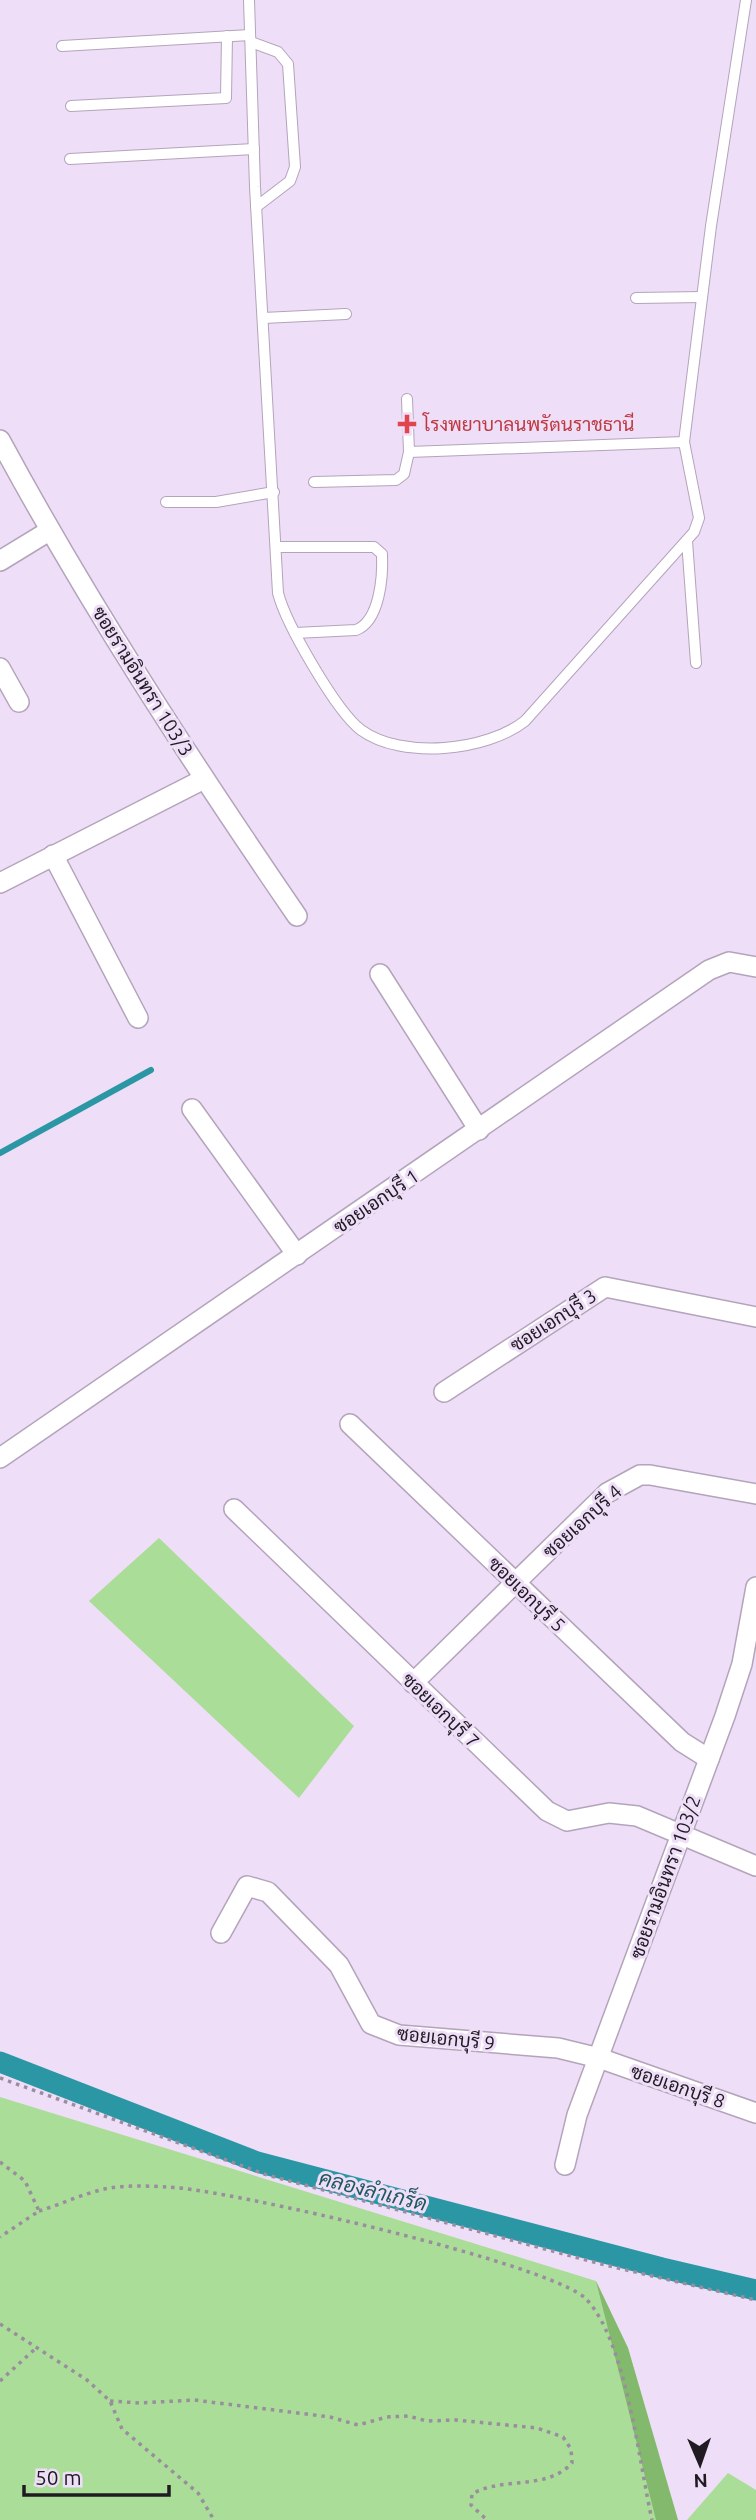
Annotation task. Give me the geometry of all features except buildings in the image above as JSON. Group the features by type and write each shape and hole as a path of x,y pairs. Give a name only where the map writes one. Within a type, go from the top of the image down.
{"street":[{"name":"ซอยรามอินทรา 103/3","path":"0,440 49,531 204,779 297,916"},
{"path":"0,561 49,531"},
{"path":"0,668 19,702"},
{"path":"0,883 204,779"},
{"path":"53,855 138,1018"},
{"name":"ซอยเอกบุรี 1","path":"0,1458 709,970 729,962 756,967"},
{"path":"380,974 479,1130"},
{"path":"192,1109 297,1255"},
{"name":"ซอยเอกบุรี 3","path":"444,1392 604,1287 756,1317"},
{"name":"ซอยเอกบุรี 5","path":"350,1424 682,1742 709,1759"},
{"name":"ซอยเอกบุรี 4","path":"413,1683 607,1493 640,1475 756,1494"},
{"name":"ซอยเอกบุรี 7","path":"234,1509 413,1683 557,1817 567,1821 621,1813 756,1866"},
{"name":"ซอยรามอินทรา 103/2","path":"565,2165 577,2115 742,1664 756,1587"},
{"name":"ซอยเอกบุรี 9","path":"220,1933 247,1886 259,1887 268,1892 339,1965 370,2024 399,2035 558,2048 599,2058"},
{"name":"ซอยเอกบุรี 8","path":"599,2058 756,2113"}],"lane":[{"path":"249,0 254,149 278,547 278,593 295,633 335,696 362,730 379,739 416,747 477,744 496,739 525,721 694,532 699,518 684,442 702,297 746,0"},
{"path":"71,106 226,98 227,36"},
{"path":"62,46 227,36 251,38 278,52 288,64 295,169 290,181 257,206"},
{"path":"70,159 254,149"},
{"path":"636,299 702,297"},
{"path":"263,318 346,314"},
{"path":"314,482 396,480 404,474 409,452 407,399"},
{"path":"409,452 684,442"},
{"path":"166,502 216,502 274,492"},
{"path":"687,541 696,663"},
{"path":"278,547 374,547 382,554 383,587 364,626 356,630 295,633"}],"path":[{"path":"0,2078 267,2175 605,2265 756,2300"},
{"path":"0,2162 25,2181 39,2211"},
{"path":"0,2237 39,2211 110,2188 170,2187 253,2199 430,2243 552,2279 584,2297 603,2320 619,2365 652,2520"},
{"path":"0,2324 86,2380 110,2401 122,2429 198,2493 214,2520"},
{"path":"0,2381 35,2349"},
{"path":"110,2401 140,2403 194,2400 330,2417 358,2425 387,2417 408,2416 428,2421 456,2420 537,2428 563,2437 571,2449 572,2463 561,2474 543,2481 505,2483 472,2494 471,2505 487,2520"}],"green space":[{"path":"159,1538 354,1726 299,1798 89,1601"},
{"path":"0,2097 596,2281 628,2348 678,2520 0,2520"},
{"path":"596,2281 628,2348 678,2520 656,2520"},
{"path":"728,2473 756,2490 756,2520 687,2520"}],"waterway":[{"path":"0,1153 151,1070"},
{"name":"คลองลำเกร็ด","path":"0,2062 257,2162 756,2290"}],"place":[{"name":"โรงพยาบาลนพรัตนราชธานี","path":"407,424"}]}
